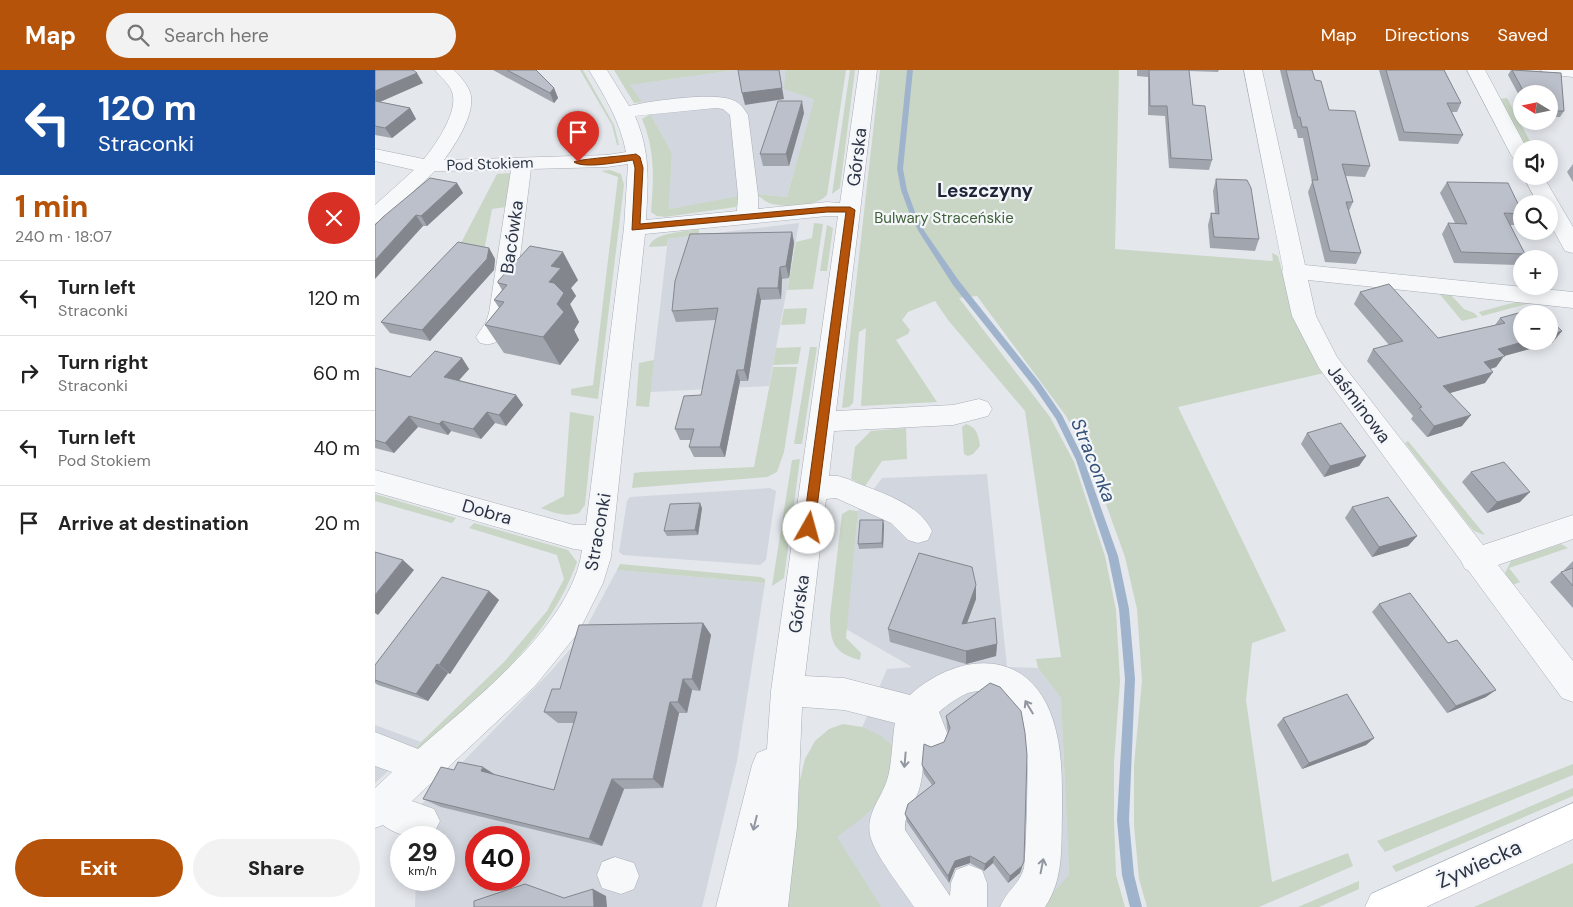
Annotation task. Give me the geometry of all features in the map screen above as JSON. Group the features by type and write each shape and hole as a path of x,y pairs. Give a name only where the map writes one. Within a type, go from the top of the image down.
{"main road":[{"name":"Żywiecka","path":"1403,903 1573,821"}],"street":[{"path":"375,216 431,165 445,146 460,113 462,102 458,85 444,70"},
{"name":"Straconki","path":"380,806 524,675 567,623 588,583 596,557 635,228 639,168 632,132 624,113 598,70"},
{"name":"Górska","path":"769,907 779,827 787,691 868,70"},
{"name":"Jaśminowa","path":"1253,70 1293,271 1304,316 1328,362 1475,560 1573,687"},
{"path":"1476,70 1513,140"},
{"path":"1550,70 1573,72"},
{"path":"624,113 645,108 716,102 725,102 733,106 739,115 748,195 747,217"},
{"name":"Pod Stokiem","path":"375,156 431,165 607,161 636,157"},
{"name":"Bacówka","path":"488,337 497,325 501,313 522,163"},
{"path":"635,228 827,209 850,210"},
{"path":"1558,220 1573,246"},
{"path":"1293,271 1573,300"},
{"path":"823,422 953,415 979,409"},
{"name":"Dobra","path":"375,481 574,537 599,538"},
{"path":"814,488 838,487 901,515 918,531"},
{"path":"1475,560 1573,527"},
{"path":"936,907 888,836 886,825 888,813 902,789 906,746 952,684 970,677 993,678 1008,683 1021,694 1030,706 1039,726 1044,753 1044,859 1039,882 1025,902 1019,907"},
{"path":"787,691 844,694 923,725"},
{"name":"Górska","path":"735,907 787,691"},
{"path":"375,749 411,763 418,770"},
{"path":"380,806 398,815 422,821"}],"shaded area":[{"path":"735,70 822,70 787,197 756,194 669,209 672,153 630,85"},
{"path":"799,223 769,386 650,392 668,239"},
{"path":"987,474 1007,667 1038,668 1061,698 1069,876 1076,907 829,907 825,815 887,669 912,667 846,629 858,511 882,478"},
{"path":"770,488 776,491 766,560 760,565 623,555 619,552 627,501 630,497"},
{"path":"617,570 765,583 737,761 702,907 415,907 416,891 455,891 455,826 418,826 419,807 572,647 588,624"},
{"path":"375,725 421,742 375,783"}],"green space":[{"path":"580,70 583,70 614,125 619,145 617,145 612,125"},
{"path":"614,70 735,70 630,85 642,102 634,103"},
{"path":"786,70 846,70 827,195 816,202 808,204 783,206 769,203 756,194 787,197 814,99 784,89"},
{"path":"850,70 855,70 840,188 832,194"},
{"name":"Bulwary Straceńskie","path":"880,70 1119,70 1115,249 1273,261 1272,253 1278,256 1285,282 1324,373 1178,407 1286,631 1252,643 1246,700 1272,882 1348,853 1353,866 1259,907 1147,907 1139,879 1134,825 1134,765 1142,681 1137,609 1125,557 1089,457 1066,416 977,296 959,298 1050,417 1074,462 1105,556 1116,610 1120,681 1114,762 1114,820 1116,875 1125,907 1041,907 1069,875 1061,698 1038,668 1036,659 1061,657 1025,411 948,320 935,301 908,312 902,320 910,330 908,334 896,340 937,402 861,406 866,328 859,332 853,403 849,407 842,408"},
{"path":"1507,98 1513,109 1513,124 1499,99"},
{"path":"650,114 672,153 669,209 740,196 736,207 665,217 657,216 651,212 653,188 651,153 642,119"},
{"path":"1516,130 1524,130 1529,140 1522,140"},
{"path":"610,170 621,174 624,185 598,399 571,395 571,389 593,385 618,177 601,171"},
{"path":"510,173 506,207 492,209 484,251 457,247 462,241 497,174"},
{"path":"814,223 823,224 813,289 787,290 796,242 812,238"},
{"path":"827,225 833,228 827,271 820,271"},
{"path":"699,229 699,235 668,239 667,246 649,247 657,238"},
{"path":"1438,292 1448,292 1464,309 1478,317 1462,321"},
{"path":"1523,300 1531,303 1513,305 1513,308 1482,316 1479,312"},
{"path":"807,308 805,324 781,325 784,309"},
{"path":"801,347 798,364 773,365 776,348"},
{"path":"810,347 817,347 802,444 794,444"},
{"path":"654,360 649,407 636,406 639,363"},
{"path":"773,367 797,367 784,452 777,472 767,477 632,488 634,473 754,467"},
{"path":"570,412 594,416 585,505 579,513 564,514 541,508 564,496"},
{"path":"966,424 973,427 979,438 980,446 973,454 968,456 964,454 962,427"},
{"path":"906,428 907,459 882,461 865,486 851,479 855,447 871,431"},
{"path":"1408,441 1485,535 1474,531 1467,523 1405,443"},
{"path":"800,459 784,578 772,586 792,460"},
{"path":"375,494 456,518 452,523 375,501"},
{"path":"849,510 858,511 846,638 861,653 860,660 844,654 835,646 830,625 842,514"},
{"path":"474,523 568,550 577,562 565,591 549,617 512,664 423,748 415,748 504,662 547,611 564,579 557,555 469,528"},
{"path":"1561,544 1568,548 1509,568 1520,582 1510,586 1505,573 1511,561"},
{"path":"620,564 761,577 765,579 765,583 617,570"},
{"path":"843,724 862,727 881,736 892,745 896,757 888,794 862,818 837,837 881,907 784,907 799,784 805,759 815,741 829,729"},
{"path":"1573,764 1573,775 1385,852 1377,841"},
{"path":"1573,788 1573,796 1396,872 1392,866"},
{"path":"1573,863 1573,907 1474,907"},
{"path":"1359,881 1359,889 1319,907 1298,907"}],"building":[{"path":"375,70 413,70 417,73 375,91"},
{"path":"507,70 536,70 554,88 550,93"},
{"path":"738,70 779,70 782,88 742,93"},
{"path":"1149,70 1189,70 1193,105 1205,106 1212,160 1171,158 1167,106 1150,106"},
{"path":"1286,70 1312,70 1315,80 1321,81 1329,110 1355,111 1370,166 1342,164 1353,202 1346,202 1361,253 1330,251 1312,180 1318,180 1307,127 1302,127 1300,117 1298,117"},
{"path":"1386,70 1444,70 1461,103 1447,103 1463,135 1404,132"},
{"path":"1512,70 1561,73 1564,111 1558,111 1558,85 1520,85"},
{"path":"375,101 410,108 385,128 375,126"},
{"path":"778,101 802,101 786,154 760,154"},
{"path":"430,178 457,183 421,216 416,215 375,260 375,225"},
{"path":"1216,179 1247,180 1251,188 1259,239 1214,237 1211,213 1219,214"},
{"path":"1447,182 1508,183 1514,195 1513,214 1504,213 1513,231 1513,240 1518,240 1523,250 1513,250 1513,254 1461,252 1448,223 1467,224"},
{"path":"792,232 786,266 780,267 778,288 758,288 744,370 737,370 720,447 689,447 694,429 675,429 684,396 701,395 718,308 672,311 675,281 690,234"},
{"path":"458,242 489,248 487,259 422,330 381,322"},
{"path":"530,246 563,252 551,266 561,268 549,282 554,283 564,293 557,304 564,312 543,337 485,325 504,302 494,300 507,285 498,283 498,281"},
{"path":"1389,284 1438,338 1505,323 1500,318 1513,314 1513,345 1498,349 1505,356 1484,362 1493,372 1443,386 1471,415 1434,426 1419,408 1422,407 1373,349 1403,341 1360,292"},
{"path":"435,351 462,358 444,377 516,395 499,415 487,412 473,429 442,421 439,424 409,416 385,443 375,440 375,368 410,377"},
{"path":"1341,423 1366,456 1330,466 1307,433"},
{"path":"1504,462 1530,492 1497,502 1471,472"},
{"path":"1388,497 1417,536 1379,547 1352,507"},
{"path":"700,503 695,530 664,531 670,504"},
{"path":"860,520 883,520 882,543 858,544"},
{"path":"375,552 403,560 375,595"},
{"path":"919,553 972,567 976,585 962,624 995,618 997,644 966,651 888,629"},
{"path":"1573,568 1573,586 1561,572"},
{"path":"442,577 489,591 439,665 437,664 416,694 375,680 375,665"},
{"path":"1410,593 1448,643 1457,640 1496,690 1456,706 1379,604"},
{"path":"703,623 692,679 683,679 678,702 670,702 653,779 612,779 589,839 423,799 441,767 454,770 458,762 483,767 481,771 554,790 577,712 544,712 552,689 560,689 579,625"},
{"path":"990,683 1000,687 1021,711 1027,755 1024,861 1022,866 1010,876 994,856 985,864 970,856 955,861 948,876 905,814 908,804 935,783 922,765 924,744 931,747 944,742 950,728 946,716"},
{"path":"1347,694 1374,738 1309,763 1283,718"},
{"path":"530,886 564,898 593,889 594,907 474,907 474,901 504,891 530,891"}],"waterway":[{"name":"Straconka","path":"910,70 900,169 904,190 912,212 922,232 956,283 1037,385 1059,417 1080,460 1113,556 1124,609 1130,679 1123,820 1128,875 1136,907"}],"district":[{"name":"Leszczyny","path":"985,190"}],"route":[{"path":"578,162 636,157 639,168 635,228 827,209 850,210 809,528"}]}
